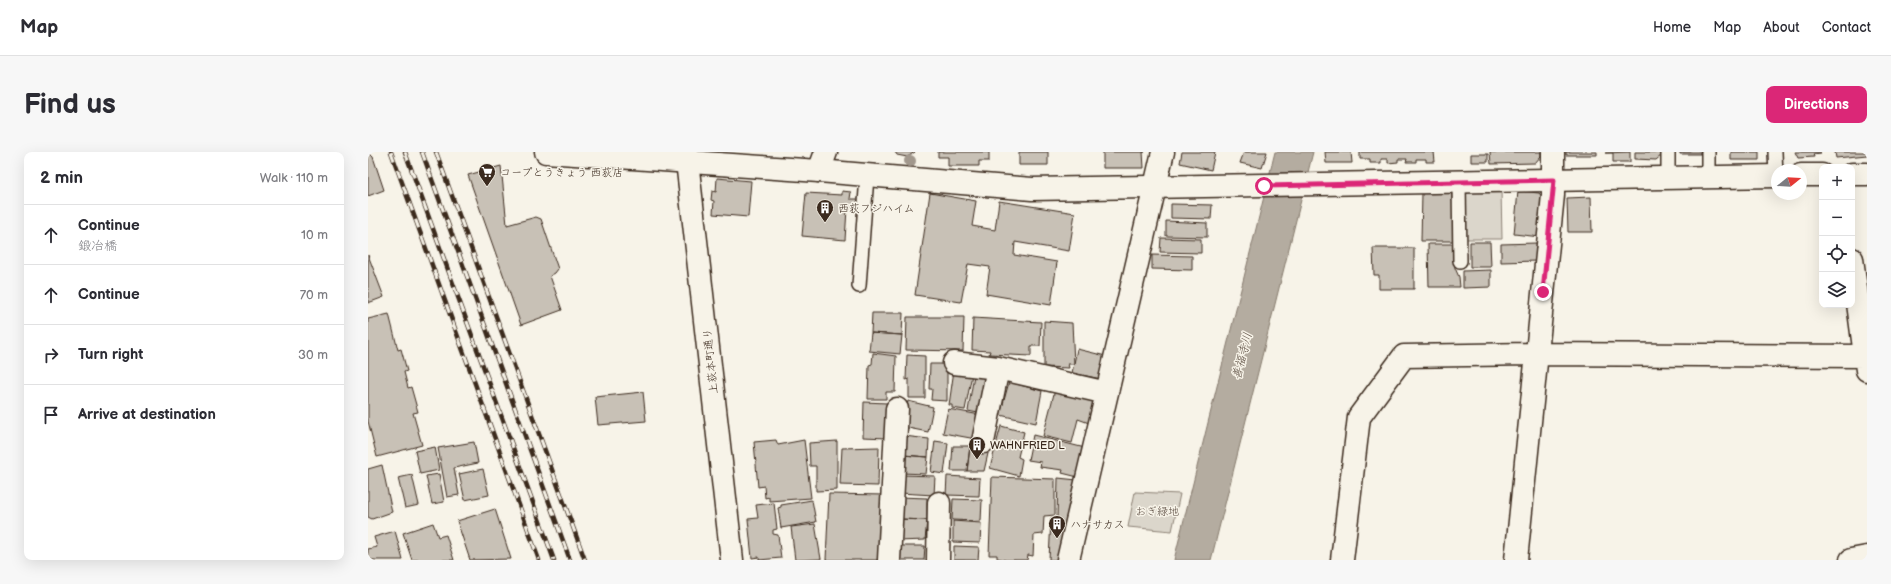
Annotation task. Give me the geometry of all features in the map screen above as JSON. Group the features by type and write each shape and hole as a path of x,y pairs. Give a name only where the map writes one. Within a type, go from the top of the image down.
{"street":[{"path":"546,152 823,162 867,176 1032,189 1771,176"},
{"path":"1068,560 1163,152"},
{"path":"1516,560 1538,354 1554,180 1553,152"},
{"name":"上荻本町通り","path":"686,157 732,560"},
{"path":"1855,174 1867,174"},
{"path":"1807,175 1819,175"},
{"path":"1342,560 1359,417 1404,356 1538,354 1866,361 1854,272"},
{"path":"954,363 998,368 1107,393"},
{"path":"983,442 998,368"},
{"path":"889,560 897,409"},
{"path":"938,560 939,503"},
{"path":"1850,560 1867,557"}],"lane":[{"path":"1668,152 1668,178"},
{"path":"1708,152 1708,177"},
{"path":"1775,152 1776,164"},
{"path":"859,286 867,176"},
{"path":"1459,182 1460,260"}],"green space":[{"path":"1501,190 1502,239 1465,239 1465,191"},
{"name":"おぎ緑地","path":"1135,492 1180,494 1172,531 1128,527"}],"water":[{"name":"善福寺川","path":"1275,152 1313,152 1211,560 1174,560"}],"building":[{"path":"368,152 373,157 384,190 368,196"},
{"path":"895,152 915,152 907,157 897,155"},
{"path":"938,152 989,152 989,161 979,161 979,166 948,166 948,157 938,157"},
{"path":"1019,152 1048,152 1048,165 1019,165"},
{"path":"1103,152 1143,152 1144,168 1103,168"},
{"path":"1182,152 1215,152 1211,170 1180,163"},
{"path":"1244,152 1267,152 1262,168 1240,163"},
{"path":"1325,152 1351,152 1352,163 1326,163"},
{"path":"1360,152 1434,152 1435,162 1426,162 1426,159 1416,159 1416,162 1406,162 1407,159 1398,159 1398,162 1388,163 1388,159 1381,159 1381,163 1370,163 1370,159 1360,159"},
{"path":"1490,152 1541,152 1541,156 1535,163 1491,164"},
{"path":"1566,152 1597,152 1597,155 1566,155"},
{"path":"1630,152 1630,162 1613,162 1613,153 1605,153"},
{"path":"1635,152 1662,152 1662,155 1656,160 1635,159"},
{"path":"1680,152 1700,152 1700,154 1680,154"},
{"path":"1731,152 1759,152 1759,160 1731,160"},
{"path":"1795,152 1821,153 1813,154 1814,157 1798,158"},
{"path":"1835,152 1867,152 1867,155 1836,158"},
{"path":"1471,154 1488,154 1488,162 1471,162"},
{"path":"501,166 507,225 536,217 541,219 558,269 550,276 562,310 521,325 468,175"},
{"path":"717,178 751,181 748,217 713,214 714,201 711,200 712,191 716,192"},
{"name":"西荻フジハイム","path":"842,191 851,192 850,199 859,199 859,210 847,209 845,240 802,236 806,193 842,195"},
{"path":"1518,191 1539,193 1544,199 1540,237 1514,234"},
{"path":"930,193 976,201 972,226 995,230 999,201 1075,213 1069,251 1015,242 1014,255 1057,262 1051,305 986,294 990,267 968,264 961,302 915,295"},
{"path":"1422,193 1452,193 1452,201 1455,201 1455,241 1421,241"},
{"path":"1591,197 1592,232 1568,232 1567,198"},
{"path":"1171,204 1212,205 1211,219 1171,218"},
{"path":"1166,221 1207,223 1207,237 1166,236"},
{"path":"1161,238 1201,239 1201,253 1160,252"},
{"path":"1470,242 1490,242 1491,267 1470,267"},
{"path":"1537,243 1537,261 1501,262 1501,244"},
{"path":"1428,244 1454,244 1455,268 1459,277 1460,287 1429,287"},
{"path":"1373,248 1414,248 1414,289 1379,289 1379,275 1374,275"},
{"path":"368,255 384,297 368,303"},
{"path":"1152,255 1192,256 1192,270 1152,269"},
{"path":"1491,270 1491,287 1463,288 1463,271"},
{"path":"872,313 903,313 902,335 871,333"},
{"path":"389,314 398,350 401,349 407,371 404,372 408,388 411,387 418,412 413,413 422,445 377,457 368,421 368,319"},
{"path":"907,317 964,317 963,351 906,350"},
{"path":"973,318 1041,322 1040,346 1031,346 1031,356 989,354 990,351 972,350"},
{"path":"1044,321 1072,323 1074,364 1068,364 1069,368 1044,367"},
{"path":"871,333 902,335 900,354 869,351"},
{"path":"1077,349 1110,357 1101,379 1072,373"},
{"path":"873,353 896,356 895,392 886,392 886,399 868,399 869,365 872,364"},
{"path":"907,355 925,356 925,398 909,398 909,379 906,380"},
{"path":"930,364 947,364 947,401 931,400 932,389 929,389"},
{"path":"954,370 972,374 965,410 952,408 952,405 949,405"},
{"path":"974,375 988,379 983,414 968,411"},
{"path":"1009,382 1042,391 1036,423 1000,415"},
{"path":"1056,386 1095,394 1089,423 1078,419 1072,443 1043,436"},
{"path":"643,392 646,421 598,425 595,397"},
{"path":"908,401 933,407 928,432 903,427"},
{"path":"864,402 887,403 887,438 863,437"},
{"path":"948,409 980,415 976,439 943,433"},
{"path":"1001,426 1024,432 1018,457 1022,459 1019,476 990,468"},
{"path":"1033,435 1085,448 1078,477 1062,473 1063,470 1040,467 1041,462 1028,460"},
{"path":"904,436 929,439 928,457 903,455"},
{"path":"776,440 778,445 804,440 811,498 769,501 769,497 765,498 764,486 758,487 754,442"},
{"path":"837,441 837,490 816,491 816,466 810,466 809,443"},
{"path":"935,441 948,443 944,474 931,472"},
{"path":"474,442 478,463 454,468 459,495 447,497 438,448"},
{"path":"953,446 970,446 967,471 951,471"},
{"path":"435,447 439,470 420,474 415,451"},
{"path":"879,447 878,486 840,485 842,448"},
{"name":"WAHNFRIED L","path":"970,447 989,449 984,471 967,471"},
{"path":"903,455 928,457 926,474 902,473"},
{"path":"382,465 392,512 372,519 368,517 368,469"},
{"path":"483,469 489,495 465,500 459,474"},
{"path":"439,474 444,502 432,504 426,476"},
{"path":"412,475 419,505 405,508 398,478"},
{"path":"901,475 935,476 934,495 900,493"},
{"path":"947,476 980,478 979,496 946,495"},
{"path":"992,477 1055,479 1055,515 1044,516 1043,534 1034,535 1033,556 1028,555 1027,560 1006,560 997,558 997,555 989,555"},
{"name":"ハナサカス","path":"1058,478 1077,480 1058,560 1049,560 1051,518 1057,518"},
{"path":"829,494 885,495 879,560 826,560"},
{"path":"899,497 927,498 927,520 899,519"},
{"path":"953,499 982,500 981,521 952,520"},
{"path":"812,500 816,522 781,528 778,508 781,507 781,505"},
{"path":"774,503 777,529 773,530 773,534 778,535 781,558 759,560 759,557 752,558 748,519 758,518 756,505"},
{"path":"495,509 511,559 470,560 457,521"},
{"path":"899,519 927,520 925,540 898,541"},
{"path":"953,521 981,523 980,543 953,542"},
{"path":"433,523 438,537 446,535 454,560 412,560 403,533"},
{"path":"815,524 821,559 795,560 791,527"},
{"path":"395,531 403,560 368,560 368,549 377,547 374,537"},
{"path":"898,546 925,546 924,560 897,560"},
{"path":"954,546 979,547 978,560 954,560"}],"railway":[{"path":"391,152 539,560"},
{"path":"405,152 554,560"},
{"path":"422,152 570,560"},
{"path":"436,152 585,560"}],"place":[{"name":"コープとうきょう 西荻店","path":"487,187"},
{"name":"西荻フジハイム","path":"825,223"},
{"name":"WAHNFRIED L","path":"977,460"},
{"name":"ハナサカス","path":"1057,539"}],"route":[{"path":"1264,186 1554,180 1543,292"}]}
